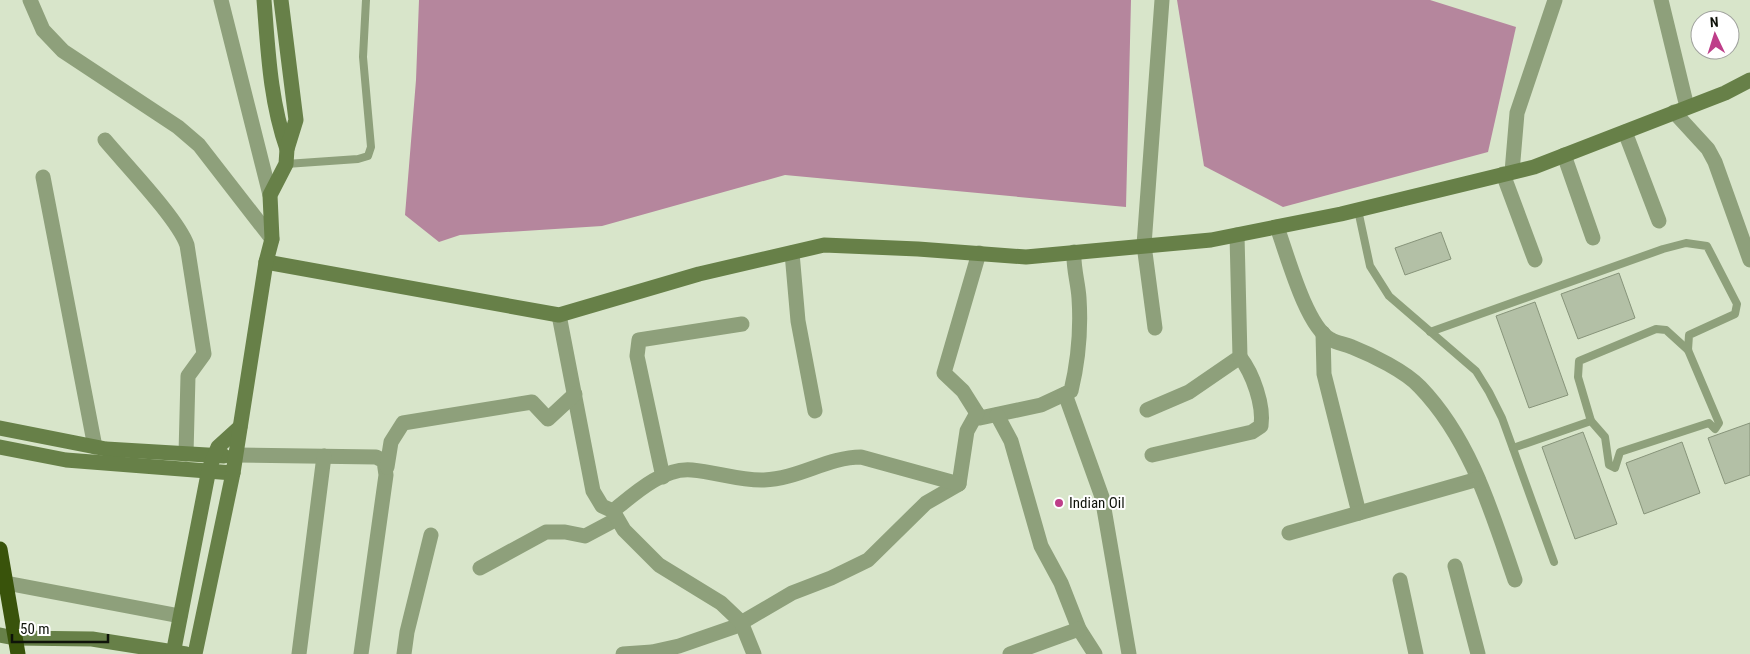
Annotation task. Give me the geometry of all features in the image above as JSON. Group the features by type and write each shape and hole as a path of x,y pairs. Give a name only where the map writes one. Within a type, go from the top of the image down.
{"highway":[{"path":"0,549 18,654"}],"street":[{"path":"30,0 43,30 63,51 178,127 199,145 272,239"},
{"path":"195,654 233,473 266,262 272,239 270,195 221,0"},
{"path":"264,0 271,84 278,125 286,156"},
{"path":"270,195 286,156 296,120 281,0"},
{"path":"1155,328 1144,245 1162,0"},
{"path":"1535,260 1508,173 1517,113 1554,0"},
{"path":"1661,0 1681,110 1715,162 1750,260"},
{"path":"266,262 558,314 699,274 824,245 1026,256 1212,240 1341,214 1508,173 1564,156 1681,110 1750,80"},
{"path":"1625,132 1659,221"},
{"path":"104,140 184,236 187,245 204,354 188,376 186,454"},
{"path":"1564,156 1593,238"},
{"path":"43,177 95,447"},
{"path":"1277,227 1314,323 1330,339 1351,346 1388,365 1419,385 1438,406 1457,436 1486,494 1515,580"},
{"path":"1152,455 1252,432 1261,426 1262,417 1252,376 1240,357 1237,235"},
{"path":"979,253 944,374 963,391 980,418 1041,405 1071,391 1075,372 1079,324 1079,295 1073,269 1074,252"},
{"path":"792,253 798,321 815,411"},
{"path":"558,314 594,492 602,506 615,515 624,530 659,565 721,603 741,622 754,654"},
{"path":"663,477 637,356 639,340 742,324"},
{"path":"1323,333 1324,374 1359,513"},
{"path":"1147,410 1189,392 1240,357"},
{"path":"361,654 391,442 403,423 532,402 548,419 575,394"},
{"path":"1065,394 1102,496 1130,654"},
{"path":"959,484 967,431 976,413"},
{"path":"997,415 1011,440 1041,546 1061,583 1079,629 1096,654"},
{"path":"0,635 15,638 92,639 177,653 180,616 212,463 218,447 240,427"},
{"path":"0,428 95,447 186,454 233,473"},
{"path":"0,447 66,460 212,463 236,455 376,457 384,461 387,467"},
{"path":"299,654 324,456"},
{"path":"480,568 546,532 565,532 576,536 585,536 615,515 647,484 663,477 690,470 764,480 804,473 849,457 860,457 959,484"},
{"path":"1289,533 1478,479"},
{"path":"623,654 652,652 679,646 741,622 792,593 831,578 868,560 926,503 959,484"},
{"path":"404,654 407,632 431,535"},
{"path":"1455,566 1478,654"},
{"path":"1400,580 1416,654"},
{"path":"6,583 180,616"},
{"path":"1010,654 1079,629"}],"lane":[{"path":"286,156 358,160 368,156 371,148 363,57 366,0"},
{"path":"1358,210 1370,266 1389,296 1476,371 1502,418 1554,562"},
{"path":"1430,332 1663,249 1686,243 1696,243 1707,246 1737,304 1735,314 1729,318 1689,335 1688,350"},
{"path":"1656,328 1666,330 1688,350 1719,423 1715,429 1709,423 1620,452 1615,468 1609,465 1605,437 1591,421 1578,377 1579,360 1656,328"},
{"path":"1513,448 1591,421"}],"shaded area":[{"path":"419,0 1131,0 1126,207 785,175 602,226 460,235 439,242 405,215 416,80"},
{"path":"1177,0 1430,0 1516,27 1488,152 1283,207 1204,166"}],"building":[{"path":"1441,232 1451,259 1405,275 1395,248"},
{"path":"1619,273 1635,318 1578,339 1561,294"},
{"path":"1535,302 1568,395 1529,408 1496,316"},
{"path":"1750,423 1750,475 1725,484 1708,438"},
{"path":"1583,432 1617,524 1575,539 1542,447"},
{"path":"1682,442 1700,493 1644,514 1626,463"}],"place":[{"name":"Indian Oil","path":"1059,503"}]}
